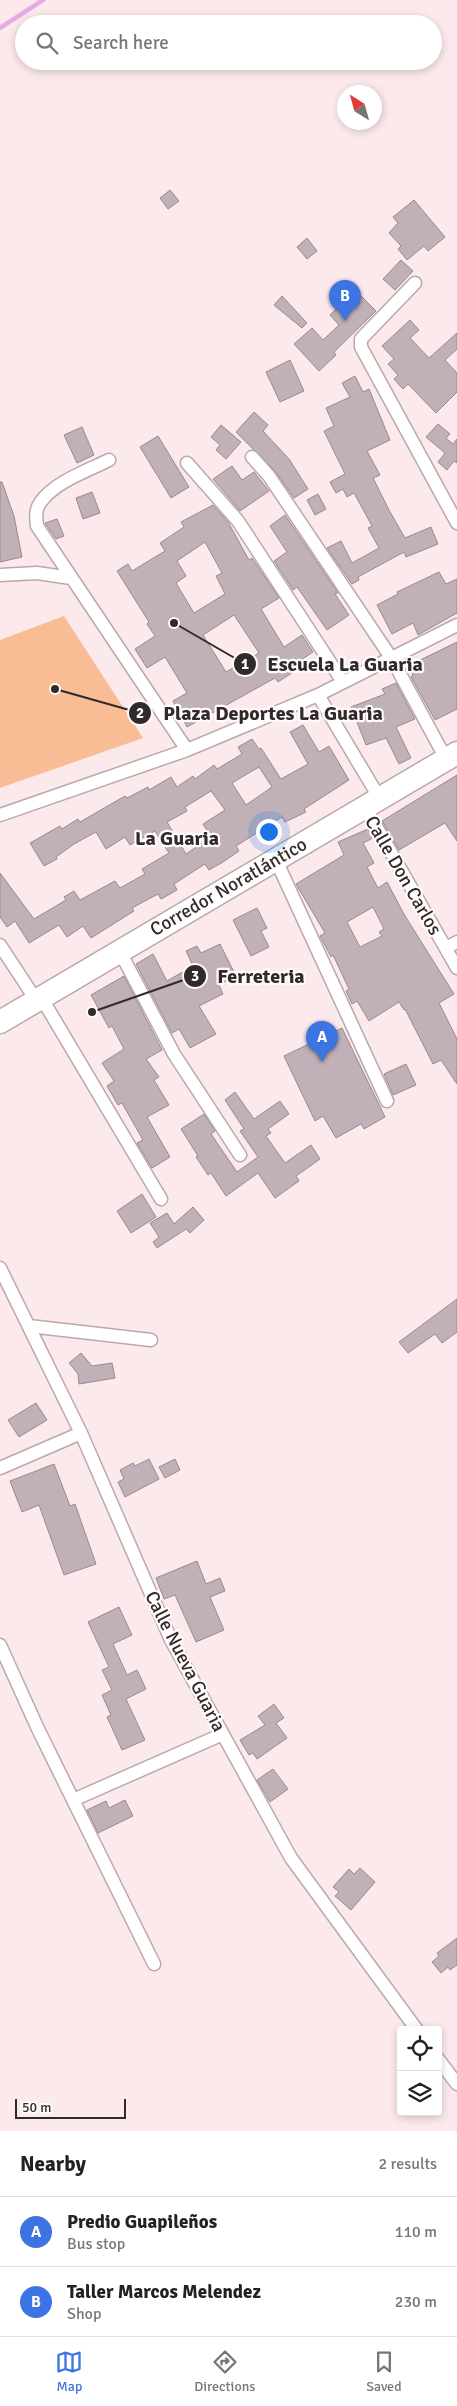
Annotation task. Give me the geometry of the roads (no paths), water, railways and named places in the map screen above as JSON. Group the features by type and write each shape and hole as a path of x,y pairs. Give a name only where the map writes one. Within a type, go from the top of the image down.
{"highway":[{"name":"Corredor Noratlántico","path":"0,1022 275,858 452,756"}],"street":[{"path":"415,283 361,339 361,347 457,523"},
{"path":"252,457 269,476 392,659 452,756"},
{"path":"109,460 81,473 51,491 39,504 36,515 37,526 187,750"},
{"path":"187,462 238,521 343,682"},
{"path":"0,575 37,573 71,578"},
{"path":"0,815 187,750 318,695 457,625"},
{"name":"Calle Don Carlos","path":"318,695 457,968"},
{"path":"275,858 387,1101"},
{"path":"446,948 457,942"},
{"path":"0,945 38,999 161,1199"},
{"path":"119,950 174,1054 240,1155"},
{"name":"Calle Nueva Guaria","path":"0,1268 81,1433 172,1640 223,1734 291,1858 414,2026"},
{"path":"29,1326 151,1340"},
{"path":"0,1468 81,1433"},
{"path":"0,1645 73,1800 154,1964"},
{"path":"73,1800 223,1734"},
{"path":"442,2064 457,2084"}],"waterway":[{"path":"20,15 43,0"},
{"path":"0,28 15,18"}],"place":[{"name":"Taller Marcos Melendez","path":"345,321"},
{"name":"Escuela La Guaria","path":"174,623"},
{"name":"Plaza Deportes La Guaria","path":"55,689"},
{"name":"Ferreteria","path":"92,1012"},
{"name":"Predio Guapileños","path":"322,1062"}],"district":[{"name":"La Guaria","path":"177,838"}]}
